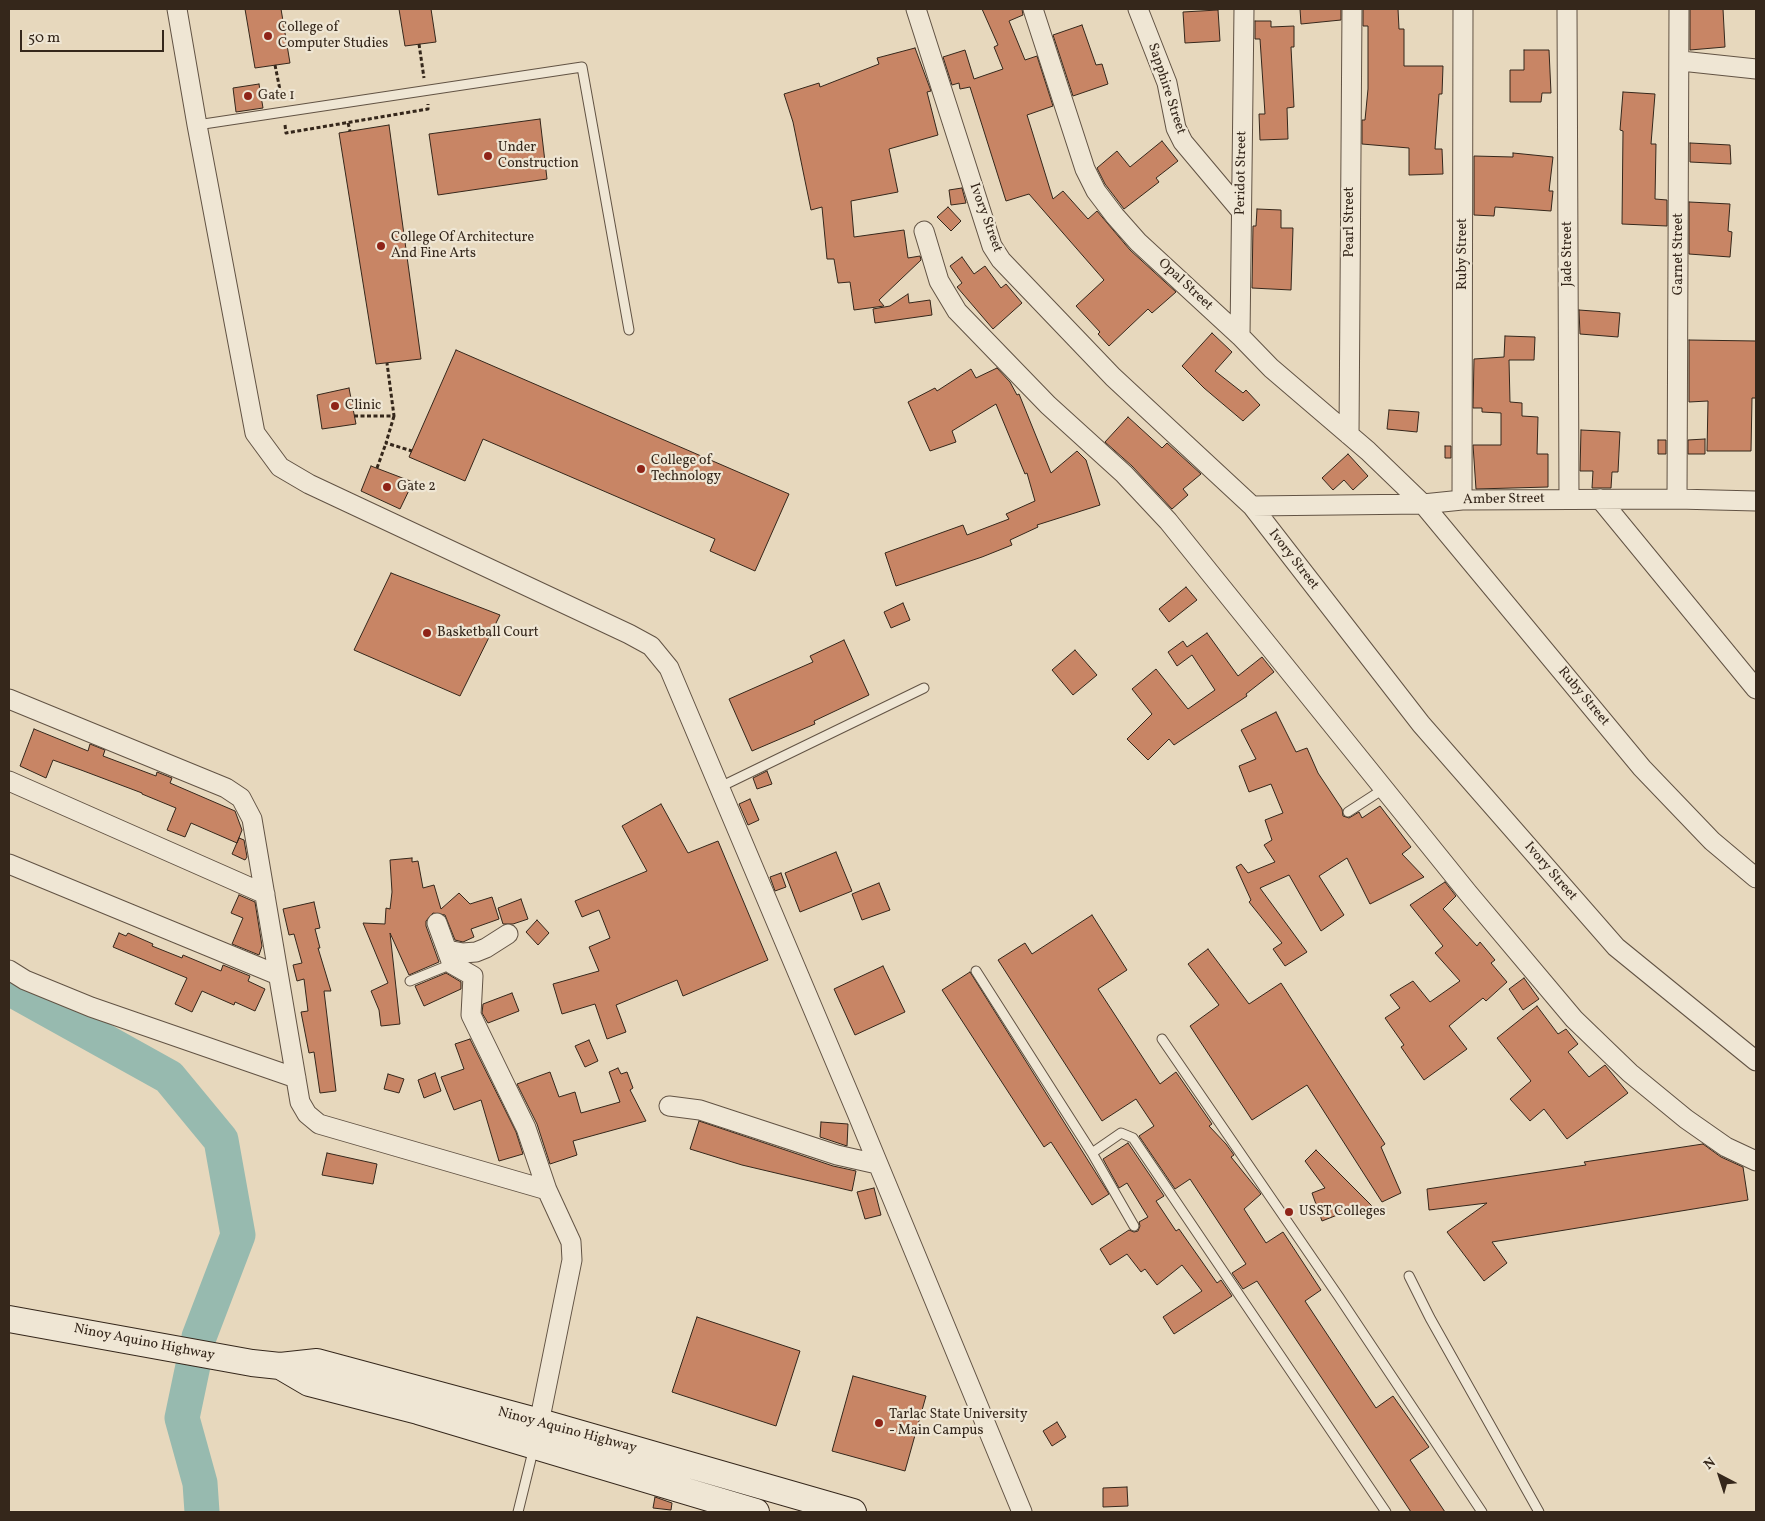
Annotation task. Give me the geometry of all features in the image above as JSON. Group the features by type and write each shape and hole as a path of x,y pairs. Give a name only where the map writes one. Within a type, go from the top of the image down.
{"main road":[{"name":"Ninoy Aquino Highway","path":"9,1319 252,1363 280,1366 309,1383 418,1411 537,1434 853,1512"},
{"name":"Ninoy Aquino Highway","path":"537,1434 728,1508 756,1512"}],"street":[{"path":"177,9 196,125 255,433 280,467 309,484 630,634 651,646 669,668 1022,1512"},
{"name":"Ivory Street","path":"916,9 992,246 1001,260 1113,377 1252,506 1421,724 1598,928 1631,960 1756,1061"},
{"name":"Opal Street","path":"1033,9 1085,169 1096,191 1138,242 1240,336 1278,375 1349,435 1423,504"},
{"name":"Sapphire Street","path":"1138,9 1167,83 1176,128 1183,142 1241,211"},
{"name":"Peridot Street","path":"1240,336 1244,9"},
{"name":"Pearl Street","path":"1349,435 1352,9"},
{"name":"Ruby Street","path":"1462,500 1463,9"},
{"name":"Jade Street","path":"1567,9 1570,499"},
{"name":"Garnet Street","path":"1677,498 1681,61 1679,9"},
{"path":"1681,61 1756,69"},
{"path":"924,232 939,281 957,311 1048,405 1124,474 1168,520 1468,892 1574,1019 1630,1073 1686,1119 1726,1147 1756,1161"},
{"name":"Amber Street","path":"1252,506 1423,504 1462,500 1677,498 1756,501"},
{"path":"1600,499 1756,689"},
{"name":"Ruby Street","path":"1423,504 1631,755 1712,841 1756,878"},
{"path":"9,699 226,788 241,798 252,819 300,1102 307,1114 319,1124 547,1190"},
{"path":"9,781 265,894"},
{"path":"9,864 278,975"},
{"path":"437,923 449,957 473,976 471,1015 526,1128 547,1190 571,1242 572,1260 537,1434"},
{"path":"449,957 476,952 508,934"},
{"path":"9,970 25,980 91,1007 296,1078"},
{"path":"669,1106 700,1110 828,1152 877,1164"}],"lane":[{"path":"196,125 582,67 629,330"},
{"path":"720,787 924,688"},
{"path":"1348,812 1386,788"},
{"path":"410,981 449,957"},
{"path":"976,971 1092,1153 1134,1226"},
{"path":"1162,1039 1339,1297 1482,1512"},
{"path":"1092,1153 1121,1133 1133,1138 1386,1512"},
{"path":"1409,1276 1439,1335 1539,1512"},
{"path":"518,1512 537,1434"}],"path":[{"path":"272,102 282,101 275,65"},
{"path":"348,123 350,132"},
{"path":"377,468 394,416 387,363"},
{"path":"354,416 394,416"},
{"path":"386,443 412,451"}],"building":[{"name":"College of Computer Studies","path":"245,9 281,9 290,63 255,68"},
{"name":"College of Computer Studies","path":"399,9 431,9 436,42 405,46"},
{"path":"982,9 1022,9 1023,15 1009,21 1025,60 1037,56 1053,106 1027,115 1053,199 1063,191 1088,219 1097,211 1130,250 1176,292 1152,313 1148,309 1109,346 1098,334 1100,332 1076,306 1104,280 1029,194 1006,201 970,87 960,89 959,83 952,85 943,57 965,50 974,79 1003,69 994,47 998,45"},
{"path":"1300,9 1341,9 1341,20 1301,24"},
{"path":"1363,9 1398,9 1399,29 1404,29 1404,66 1443,66 1442,94 1439,94 1435,149 1442,149 1443,174 1409,175 1409,148 1362,144 1362,120 1365,120 1368,89 1368,26 1363,26"},
{"path":"1690,9 1723,9 1725,47 1690,50"},
{"path":"1218,10 1220,41 1185,43 1183,12"},
{"path":"1255,21 1271,21 1271,27 1294,26 1294,47 1291,47 1294,107 1287,108 1288,139 1260,140 1259,114 1265,114 1260,39 1255,39"},
{"path":"1082,25 1096,65 1102,64 1108,84 1073,96 1053,35"},
{"path":"915,48 931,91 927,92 938,135 889,149 898,192 851,201 854,237 904,230 908,258 920,256 921,260 879,300 884,306 854,310 850,282 838,283 834,259 827,259 822,207 811,210 793,122 784,94 819,83 820,87 879,64 877,58"},
{"path":"1524,50 1549,50 1551,93 1542,93 1541,102 1510,102 1510,70 1524,70"},
{"name":"Gate 1","path":"259,84 263,108 236,112 233,88"},
{"path":"1623,92 1655,94 1651,144 1656,144 1655,199 1667,200 1667,226 1622,224 1623,131 1620,130"},
{"name":"Under Construction","path":"540,119 547,179 438,195 429,134"},
{"name":"College Of Architecture And Fine Arts","path":"389,125 421,359 376,364 339,133"},
{"path":"1162,141 1178,161 1156,178 1159,182 1124,209 1105,184 1097,168 1117,151 1130,167"},
{"path":"1690,143 1730,145 1731,164 1690,162"},
{"path":"1513,153 1553,157 1549,191 1553,191 1551,211 1495,207 1494,216 1474,215 1474,156 1513,157"},
{"path":"962,188 966,203 951,205 949,190"},
{"path":"1689,202 1730,204 1728,231 1732,232 1730,257 1689,254"},
{"path":"948,207 961,221 951,231 937,217"},
{"path":"1257,209 1281,210 1281,228 1293,228 1291,290 1252,288 1253,226 1256,226"},
{"path":"962,257 974,274 985,266 1001,288 1006,284 1022,303 993,329 957,287 962,283 950,266"},
{"path":"908,294 909,303 930,300 932,315 875,323 873,309 890,306"},
{"path":"1579,310 1620,313 1618,337 1580,334"},
{"path":"1212,333 1232,352 1215,371 1243,393 1246,390 1260,405 1243,421 1204,388 1182,366"},
{"path":"1505,336 1535,337 1534,360 1509,360 1510,402 1522,403 1522,416 1538,417 1537,454 1548,454 1548,487 1476,489 1473,445 1501,445 1501,413 1482,412 1482,408 1473,408 1474,359 1504,357"},
{"path":"1689,340 1756,341 1756,398 1752,398 1751,451 1707,451 1708,401 1689,402"},
{"name":"College of Technology","path":"456,350 789,494 755,571 710,551 715,539 483,439 465,481 409,457"},
{"path":"997,368 1010,382 1017,395 1019,394 1051,473 1077,451 1086,460 1100,505 1037,525 1038,527 1010,540 1012,545 982,557 896,586 885,553 963,525 967,535 1009,519 1006,514 1035,501 1027,473 1025,474 996,404 952,431 956,442 930,451 908,402 935,388 937,391 971,369 976,378"},
{"name":"Clinic","path":"349,388 356,424 322,429 317,395"},
{"path":"1389,410 1419,412 1417,432 1387,429"},
{"path":"1128,417 1162,448 1167,443 1201,474 1183,489 1188,495 1172,509 1132,466 1105,442"},
{"path":"1581,430 1620,432 1618,472 1612,472 1611,488 1592,488 1593,471 1580,471"},
{"path":"1705,439 1705,454 1688,454 1688,440"},
{"path":"1658,440 1666,440 1666,454 1658,454"},
{"path":"1445,446 1451,446 1451,458 1445,458"},
{"path":"1348,454 1368,476 1353,490 1344,480 1333,490 1322,478"},
{"name":"Gate 2","path":"371,466 413,482 400,509 361,491"},
{"name":"Basketball Court","path":"391,573 500,615 460,696 354,650"},
{"path":"1186,587 1197,600 1169,622 1159,609"},
{"path":"903,603 910,620 891,628 884,612"},
{"path":"1207,633 1238,676 1262,657 1274,672 1246,694 1247,696 1174,745 1169,739 1148,760 1127,739 1152,714 1132,689 1156,669 1188,709 1215,690 1192,655 1177,666 1168,652 1183,641 1187,647"},
{"path":"844,640 869,695 814,721 815,724 752,751 729,699 813,662 810,656"},
{"path":"1075,650 1097,675 1073,695 1052,670"},
{"path":"1276,712 1296,752 1307,748 1318,773 1342,809 1343,816 1349,818 1359,812 1362,818 1380,806 1411,847 1402,854 1424,877 1370,904 1347,858 1319,876 1344,915 1321,931 1289,875 1260,888 1307,952 1285,966 1273,949 1282,943 1249,902 1251,900 1236,867 1241,864 1248,873 1275,862 1264,845 1272,840 1265,820 1283,813 1271,784 1249,792 1239,766 1256,759 1241,730"},
{"path":"34,729 88,751 90,744 105,750 103,756 156,776 157,772 172,778 170,783 235,811 242,830 237,843 191,823 185,837 167,830 176,808 142,793 53,760 46,778 20,766"},
{"path":"767,771 772,784 757,789 753,778"},
{"path":"750,799 759,820 748,825 739,804"},
{"path":"661,804 688,853 718,841 768,960 683,996 677,980 616,1005 626,1032 607,1039 595,1004 562,1014 553,984 599,971 589,947 610,938 599,910 582,917 575,901 647,871 622,826"},
{"path":"239,838 244,840 247,857 245,860 232,854"},
{"path":"836,852 852,891 800,912 785,873"},
{"path":"412,858 412,862 418,861 423,888 434,885 441,909 459,893 470,904 492,897 499,919 471,929 474,937 463,942 455,940 445,915 433,913 426,921 426,926 439,962 409,975 390,933 400,1024 381,1026 379,1010 371,991 388,983 363,923 385,924 386,908 390,909 392,892 390,860"},
{"path":"781,873 786,887 775,891 770,877"},
{"path":"1445,882 1456,896 1443,909 1477,946 1480,942 1495,960 1491,963 1507,982 1486,1001 1483,998 1449,1026 1467,1049 1424,1080 1401,1047 1404,1045 1385,1018 1400,1008 1390,995 1413,981 1430,1002 1460,981 1435,953 1443,946 1410,905"},
{"path":"879,883 890,910 862,920 852,894"},
{"path":"239,895 255,902 262,946 259,955 232,944 243,918 231,913"},
{"path":"521,899 528,919 513,924 503,924 498,908"},
{"path":"314,902 320,928 315,929 320,948 318,948 331,991 324,991 336,1091 320,1093 314,1052 309,1053 301,1012 308,1011 304,979 297,981 293,965 302,963 294,934 289,935 283,909"},
{"path":"1092,915 1127,970 1098,989 1160,1084 1176,1072 1212,1124 1209,1126 1226,1144 1234,1155 1231,1157 1261,1194 1244,1209 1266,1243 1283,1232 1321,1290 1305,1301 1376,1408 1393,1396 1429,1447 1410,1460 1445,1512 1411,1512 1257,1281 1243,1289 1232,1273 1246,1264 1190,1179 1175,1189 1139,1136 1154,1126 1136,1099 1102,1121 998,960 1025,943 1032,954"},
{"path":"537,920 549,933 538,945 526,932"},
{"path":"119,933 126,936 128,933 153,944 152,946 182,958 183,955 221,971 223,965 250,976 248,981 265,989 255,1011 235,1002 234,1005 202,991 192,1012 175,1004 187,978 113,947"},
{"path":"1208,949 1249,1004 1281,983 1385,1144 1381,1147 1401,1193 1382,1202 1307,1085 1252,1120 1190,1026 1219,1005 1188,964"},
{"path":"883,966 905,1012 855,1035 834,989"},
{"path":"970,972 1109,1194 1092,1205 1051,1142 1044,1147 942,990"},
{"path":"446,973 461,982 461,989 424,1006 415,986"},
{"path":"1524,978 1539,999 1523,1010 1509,989"},
{"path":"512,993 519,1011 488,1023 482,1013 483,1004"},
{"path":"1537,1006 1558,1034 1566,1029 1578,1044 1568,1052 1589,1077 1605,1065 1628,1093 1567,1139 1544,1109 1530,1121 1510,1099 1531,1081 1497,1038"},
{"path":"470,1039 516,1132 523,1154 499,1161 481,1100 454,1110 441,1077 464,1069 455,1044"},
{"path":"589,1040 598,1061 585,1067 575,1046"},
{"path":"618,1068 621,1074 627,1072 633,1088 630,1090 646,1121 573,1141 577,1155 550,1164 537,1124 517,1084 550,1072 559,1097 575,1092 581,1113 620,1102 609,1072"},
{"path":"435,1073 441,1091 424,1098 418,1080"},
{"path":"388,1074 404,1079 399,1093 384,1089"},
{"path":"699,1121 833,1166 856,1171 852,1191 742,1165 690,1149"},
{"path":"821,1122 848,1124 847,1146 820,1137"},
{"path":"1128,1143 1164,1196 1156,1201 1176,1231 1179,1229 1217,1283 1221,1280 1232,1296 1174,1334 1163,1317 1202,1291 1182,1265 1157,1285 1145,1269 1141,1272 1127,1254 1110,1265 1100,1249 1129,1230 1138,1231 1139,1222 1148,1217 1127,1183 1119,1188 1103,1159"},
{"path":"1703,1144 1721,1157 1743,1167 1748,1200 1492,1242 1507,1263 1484,1281 1447,1232 1487,1203 1429,1210 1427,1189 1586,1165 1584,1162"},
{"path":"1316,1150 1372,1206 1352,1216 1350,1210 1322,1221 1312,1193 1325,1188 1305,1161"},
{"path":"327,1153 377,1164 373,1184 322,1175"},
{"path":"874,1188 881,1215 865,1219 857,1192"},
{"path":"697,1317 800,1351 776,1426 672,1392"},
{"name":"Tarlac State University - Main Campus","path":"853,1376 926,1396 905,1471 832,1451"},
{"path":"1057,1422 1066,1437 1052,1446 1043,1431"},
{"path":"1127,1487 1128,1506 1103,1507 1103,1488"},
{"path":"655,1497 672,1503 671,1510 653,1508"}],"waterway":[{"path":"9,988 169,1077 221,1140 238,1235 199,1337 182,1418 200,1483 202,1512"}],"place":[{"name":"College of Computer Studies","path":"268,36"},
{"name":"Gate 1","path":"248,96"},
{"name":"Under Construction","path":"488,156"},
{"name":"College Of Architecture And Fine Arts","path":"381,246"},
{"name":"Clinic","path":"335,406"},
{"name":"College of Technology","path":"641,469"},
{"name":"Gate 2","path":"387,487"},
{"name":"Basketball Court","path":"427,633"},
{"name":"USST Colleges","path":"1289,1212"},
{"name":"Tarlac State University - Main Campus","path":"879,1423"}]}
